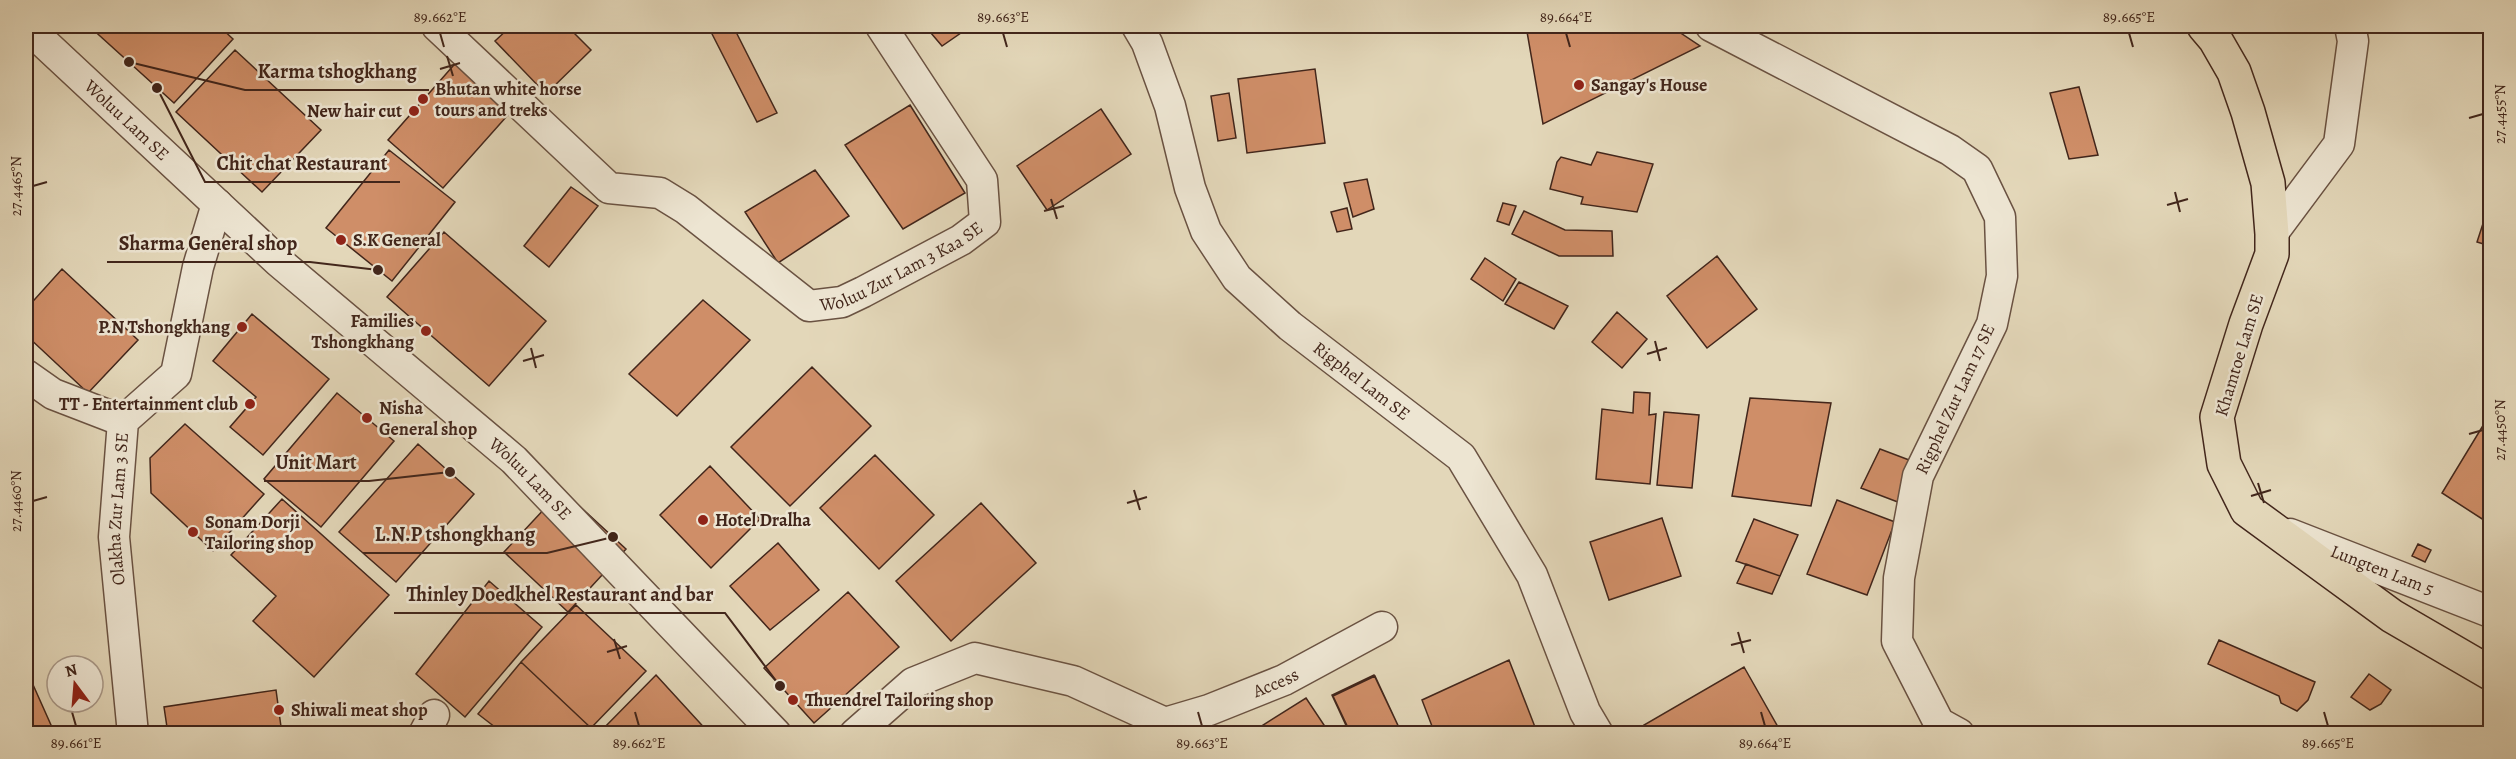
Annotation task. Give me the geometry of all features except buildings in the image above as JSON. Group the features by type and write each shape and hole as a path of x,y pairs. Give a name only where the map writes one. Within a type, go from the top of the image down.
{"main road":[{"name":"Khamtoe Lam SE","path":"2204,26 2216,39 2234,72 2248,112 2268,183 2272,234 2272,254 2246,324 2217,417 2224,464 2247,510 2392,616 2490,674"}],"street":[{"name":"Woluu Lam SE","path":"26,26 279,262 514,460 776,734"},
{"name":"Woluu Zur Lam 3 Kaa SE","path":"437,26 609,188 660,193 686,209 809,306 842,302 961,240 985,222 982,180 880,26"},
{"name":"Rigphel Lam SE","path":"1137,26 1147,43 1170,106 1190,188 1206,231 1237,278 1290,326 1461,457 1532,575 1585,712 1598,734"},
{"name":"Rigphel Zur Lam 17 SE","path":"1711,26 1950,150 1977,169 2000,217 2002,276 1992,324 1918,476 1899,578 1897,641 1938,723 1959,734"},
{"path":"2272,234 2339,144 2353,41 2350,26"},
{"name":"Olakha Zur Lam 3 SE","path":"132,734 114,537 123,421 176,374 198,267 217,204"},
{"path":"26,375 53,394 123,421"},
{"name":"Lungten Lam 5","path":"2273,530 2284,531 2490,612"},
{"name":"Access","path":"1170,728 1284,680 1382,627"},
{"path":"855,734 913,683 975,658 1073,681 1170,728"}],"place":[{"name":"Karma tshogkhang","path":"129,62"},
{"name":"Sangay's House","path":"1579,85"},
{"name":"Chit chat Restaurant","path":"157,88"},
{"name":"Bhutan white horse tours and treks","path":"423,99"},
{"name":"New hair cut","path":"414,111"},
{"name":"S.K General","path":"341,240"},
{"name":"Sharma General shop","path":"378,270"},
{"name":"P.N Tshongkhang","path":"242,327"},
{"name":"Families Tshongkhang","path":"426,331"},
{"name":"TT - Entertainment club","path":"250,404"},
{"name":"Nisha General shop","path":"367,418"},
{"name":"Unit Mart","path":"450,472"},
{"name":"Hotel Dralha","path":"703,520"},
{"name":"Sonam Dorji Tailoring shop","path":"193,532"},
{"name":"L.N.P tshongkhang","path":"613,537"},
{"name":"Thinley Doedkhel Restaurant and bar","path":"780,686"},
{"name":"Thuendrel Tailoring shop","path":"793,700"},
{"name":"Shiwali meat shop","path":"279,710"}]}
